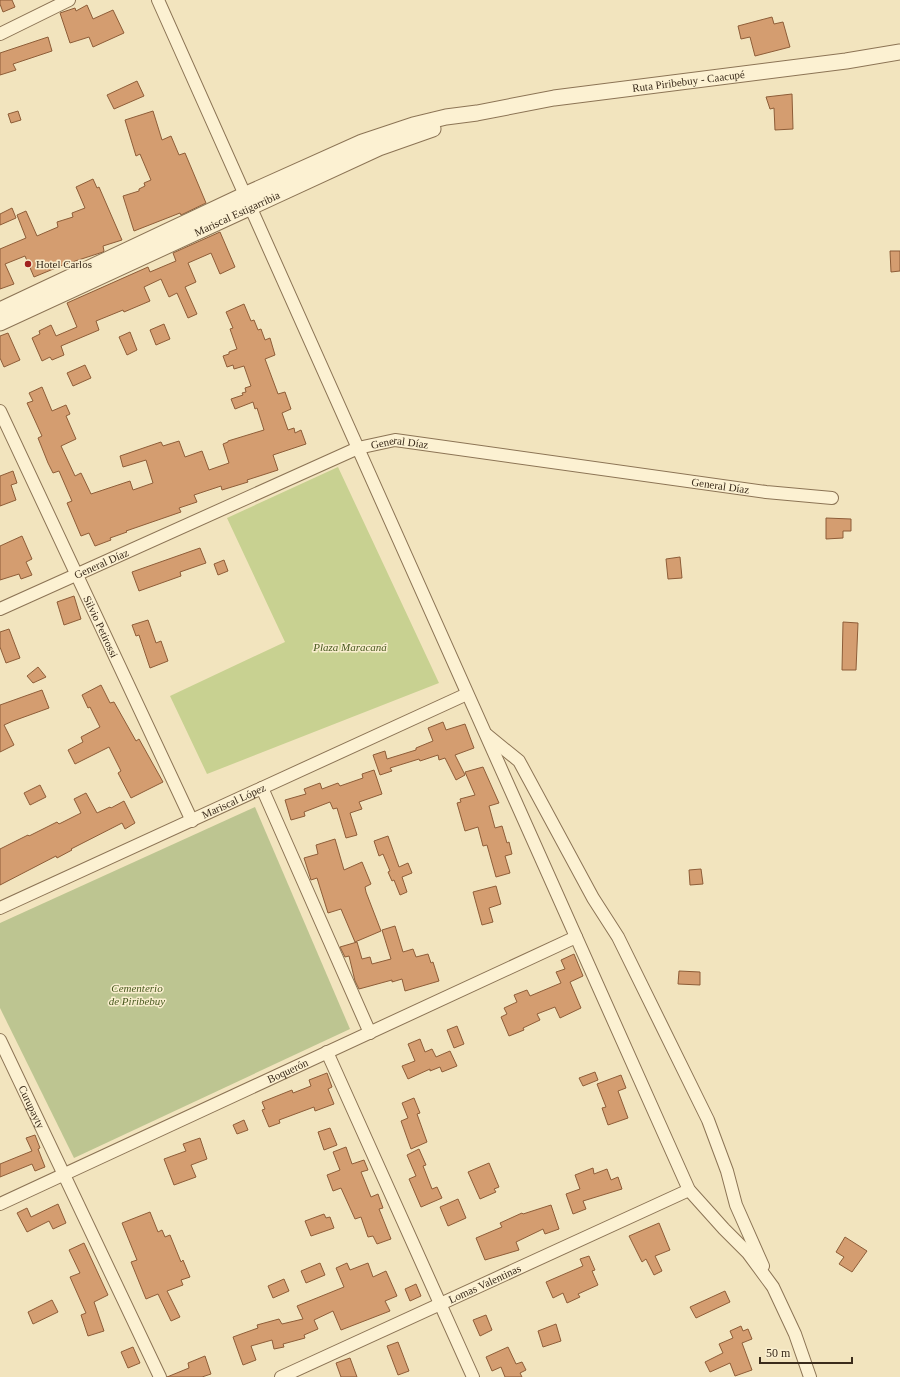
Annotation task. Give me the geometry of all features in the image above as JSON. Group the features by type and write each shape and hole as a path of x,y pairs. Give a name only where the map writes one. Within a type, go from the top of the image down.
{"street":[{"path":"0,34 69,0"},
{"path":"158,0 689,1190 748,1253 773,1287"},
{"name":"Ruta Piribebuy - Caacupé","path":"247,202 362,142 420,123 446,117 477,113 554,98 846,62 900,52"},
{"path":"0,310 247,202"},
{"name":"Mariscal Estigarribia","path":"0,323 247,202"},
{"name":"Silvio Petirossi","path":"0,411 192,820"},
{"name":"General Díaz","path":"0,609 358,448 395,440 766,492 832,498"},
{"name":"Mariscal López","path":"0,908 468,694"},
{"path":"485,732 519,761 593,898 618,937 708,1120 727,1171 736,1204 795,1334 810,1377"},
{"path":"262,788 370,1032"},
{"name":"Boquerón","path":"0,1204 576,937"},
{"name":"Curupayty","path":"0,1040 65,1174 160,1377"},
{"path":"327,1052 473,1377"},
{"name":"Lomas Valentinas","path":"281,1377 689,1190"}],"green space":[{"name":"Plaza Maracaná","path":"338,467 439,683 207,774 170,696 285,642 227,518"},
{"name":"Cementerio de Piribebuy","path":"255,807 350,1029 74,1158 0,1008 0,923"}],"building":[{"path":"0,0 12,0 15,7 3,12"},
{"path":"87,5 93,19 113,10 124,33 93,47 89,37 70,43 60,13 75,8 76,11"},
{"path":"772,17 774,24 783,22 790,47 755,56 750,37 741,39 738,26"},
{"path":"48,37 52,51 13,64 16,70 0,75 0,53"},
{"path":"137,81 144,96 114,109 107,95"},
{"path":"792,94 793,129 775,130 774,108 770,109 766,97"},
{"path":"18,111 21,120 11,123 8,114"},
{"path":"153,111 162,140 171,136 179,155 185,153 206,203 181,215 180,213 134,231 123,196 139,191 139,189 145,186 144,183 151,180 140,154 136,156 125,120"},
{"path":"93,179 97,188 99,187 122,240 103,246 103,252 63,265 34,277 25,256 5,264 14,284 0,289 0,249 26,238 17,215 26,211 37,236 58,227 57,222 73,217 72,213 85,208 76,187"},
{"path":"12,208 16,218 0,225 0,214"},
{"path":"220,232 235,267 220,274 211,253 188,263 196,282 185,287 197,314 188,318 177,293 169,297 161,279 144,287 150,301 124,312 123,310 96,321 99,330 61,346 64,355 52,360 50,357 42,361 32,338 40,334 39,331 51,325 56,336 77,327 67,303 148,267 150,272 176,261 173,253"},
{"path":"890,251 900,251 900,271 891,272"},
{"path":"244,304 251,321 254,320 258,330 261,329 265,340 270,338 275,355 265,359 278,394 285,392 291,409 282,413 288,430 294,428 295,433 301,430 306,444 273,455 278,470 247,480 248,482 222,490 221,486 194,495 197,502 179,508 181,512 126,531 127,532 110,538 111,540 95,546 89,533 81,536 67,503 72,501 59,471 53,473 48,463 38,438 42,436 27,403 33,401 29,393 42,387 52,411 66,405 70,414 66,416 76,439 61,446 75,476 81,473 91,494 130,481 133,490 153,483 146,460 123,467 120,456 161,442 163,446 179,441 185,457 202,451 209,470 229,463 223,444 228,441 264,430 257,408 255,409 253,402 235,409 231,399 243,395 242,393 246,392 245,388 251,386 244,366 234,369 233,365 227,367 223,356 237,349 230,329 233,328 226,312"},
{"path":"164,324 170,339 156,345 150,330"},
{"path":"130,332 137,350 127,355 119,337"},
{"path":"8,333 20,360 4,367 0,358 0,336"},
{"path":"85,365 91,378 73,386 67,373"},
{"path":"13,471 17,483 11,485 16,500 0,506 0,476"},
{"path":"826,518 851,519 851,531 843,531 843,538 826,539"},
{"path":"22,536 32,559 26,562 32,575 21,579 19,574 0,580 0,546"},
{"path":"200,548 206,563 180,572 181,576 139,591 132,572"},
{"path":"680,557 682,578 668,579 666,559"},
{"path":"224,560 228,571 218,575 214,564"},
{"path":"74,596 81,619 64,625 57,602"},
{"path":"148,620 156,643 161,641 168,661 150,668 139,635 136,636 132,625"},
{"path":"843,622 858,623 856,670 842,670"},
{"path":"9,629 20,658 6,663 0,647 0,632"},
{"path":"38,667 46,677 33,683 27,676"},
{"path":"101,685 110,703 114,702 136,741 139,739 163,782 131,798 118,773 121,771 109,747 75,764 68,750 83,742 81,737 100,727 82,695"},
{"path":"42,690 49,708 4,725 14,745 0,752 0,705"},
{"path":"443,722 446,730 465,724 474,748 455,755 465,775 456,780 445,758 439,760 438,755 390,768 392,771 380,775 373,755 385,751 387,759 416,750 416,748 433,741 428,728"},
{"path":"483,767 499,803 489,806 495,828 502,826 507,843 509,842 512,854 505,856 510,873 496,877 487,845 483,846 478,827 465,831 457,803 461,802 460,799 475,795 465,772"},
{"path":"374,770 382,794 359,802 362,809 350,813 357,835 346,838 337,808 333,809 330,802 304,812 305,816 291,820 285,800 306,794 304,789 320,783 322,789 338,783 340,786 363,778 362,774"},
{"path":"40,785 46,797 30,805 24,793"},
{"path":"86,793 97,813 124,801 135,823 125,829 122,823 71,849 72,850 57,858 56,856 0,885 0,849 57,822 59,824 81,813 74,799"},
{"path":"388,836 399,867 408,863 412,873 402,877 407,892 400,895 394,880 392,881 388,872 390,871 383,854 379,856 374,841"},
{"path":"335,839 344,870 362,862 371,884 365,887 366,892 381,931 355,942 341,909 328,913 317,878 311,880 304,858 318,854 316,845"},
{"path":"701,869 703,884 690,885 689,870"},
{"path":"496,886 501,904 489,908 493,922 482,925 473,892"},
{"path":"395,926 403,952 413,949 416,957 428,954 431,963 433,962 439,981 405,991 402,979 392,982 392,980 359,989 355,981 349,956 345,957 340,947 357,942 362,959 370,957 372,964 391,959 382,930"},
{"path":"574,954 583,976 570,982 581,1008 560,1018 555,1007 537,1014 540,1020 523,1028 524,1030 509,1036 501,1017 507,1014 504,1008 517,1002 514,995 527,990 530,996 561,983 556,972 565,969 561,960"},
{"path":"679,971 700,972 700,985 678,984"},
{"path":"457,1026 464,1044 454,1048 447,1030"},
{"path":"420,1039 425,1052 432,1049 436,1057 450,1051 457,1066 442,1072 440,1067 430,1071 430,1069 408,1079 402,1066 415,1061 408,1044"},
{"path":"595,1072 598,1080 583,1086 579,1078"},
{"path":"327,1073 332,1087 328,1089 334,1104 315,1111 314,1107 279,1120 280,1123 269,1127 262,1110 265,1109 262,1102 292,1090 293,1093 311,1086 309,1080"},
{"path":"621,1075 626,1088 618,1091 628,1118 608,1125 602,1108 606,1107 597,1084"},
{"path":"414,1098 420,1113 417,1114 427,1142 411,1149 401,1121 408,1118 402,1103"},
{"path":"244,1120 248,1130 237,1134 233,1125"},
{"path":"330,1128 337,1145 324,1150 318,1132"},
{"path":"35,1135 40,1148 38,1149 45,1167 35,1171 32,1164 0,1177 0,1164 32,1151 26,1138"},
{"path":"200,1138 207,1159 191,1165 196,1177 174,1185 164,1159 186,1151 183,1144"},
{"path":"346,1147 352,1164 364,1160 368,1170 361,1172 371,1197 378,1194 383,1208 379,1209 391,1239 377,1244 373,1236 368,1237 361,1217 355,1219 341,1188 333,1191 327,1175 340,1170 333,1152"},
{"path":"419,1149 426,1165 423,1166 432,1189 437,1187 442,1198 421,1207 409,1179 416,1176 407,1155"},
{"path":"489,1163 499,1187 494,1189 496,1192 480,1199 468,1172"},
{"path":"593,1168 594,1174 607,1169 611,1180 618,1177 622,1189 583,1201 586,1209 573,1214 566,1194 580,1189 575,1175"},
{"path":"458,1199 466,1218 448,1226 440,1207"},
{"path":"58,1204 66,1223 53,1229 49,1221 27,1232 17,1213 27,1208 31,1217"},
{"path":"551,1205 559,1229 545,1234 543,1229 516,1242 519,1250 485,1260 476,1238 502,1227 500,1223 522,1213 523,1214"},
{"path":"150,1212 158,1232 162,1230 165,1237 170,1235 181,1262 183,1260 190,1277 181,1280 183,1285 167,1291 180,1317 171,1321 158,1294 146,1299 131,1262 137,1260 122,1223"},
{"path":"324,1214 326,1218 330,1217 334,1228 311,1236 305,1221"},
{"path":"659,1223 670,1250 655,1256 662,1271 654,1275 646,1259 642,1262 629,1236"},
{"path":"845,1237 867,1251 852,1272 839,1264 844,1257 836,1252"},
{"path":"84,1243 108,1295 94,1302 104,1331 88,1336 81,1315 86,1313 70,1277 80,1273 69,1250"},
{"path":"589,1256 595,1270 592,1271 598,1285 578,1294 580,1297 567,1303 563,1293 553,1298 546,1282 583,1266 580,1259"},
{"path":"320,1263 325,1275 306,1283 301,1271"},
{"path":"347,1263 350,1270 368,1263 373,1277 386,1271 397,1296 385,1301 390,1311 341,1330 333,1311 314,1320 318,1329 304,1335 305,1338 283,1344 284,1347 274,1349 272,1340 251,1346 256,1360 243,1365 233,1337 258,1328 257,1325 279,1319 282,1324 303,1319 297,1306 344,1287 336,1268"},
{"path":"284,1279 289,1291 273,1298 268,1286"},
{"path":"416,1284 421,1296 410,1301 405,1289"},
{"path":"725,1291 730,1302 696,1318 690,1307"},
{"path":"52,1300 58,1312 33,1324 28,1312"},
{"path":"486,1315 492,1330 480,1336 473,1320"},
{"path":"556,1324 561,1341 543,1347 538,1331"},
{"path":"741,1326 743,1331 748,1329 752,1339 742,1343 752,1370 735,1376 730,1363 710,1372 705,1362 723,1353 719,1344 733,1338 730,1331"},
{"path":"398,1342 409,1371 398,1375 387,1346"},
{"path":"133,1347 140,1363 128,1368 121,1352"},
{"path":"508,1347 516,1364 522,1362 526,1370 520,1373 522,1377 505,1377 501,1367 492,1371 486,1357"},
{"path":"205,1356 211,1374 202,1377 167,1377 189,1368 188,1363"},
{"path":"350,1358 357,1377 341,1377 336,1363"}],"place":[{"name":"Hotel Carlos","path":"28,264"}]}
